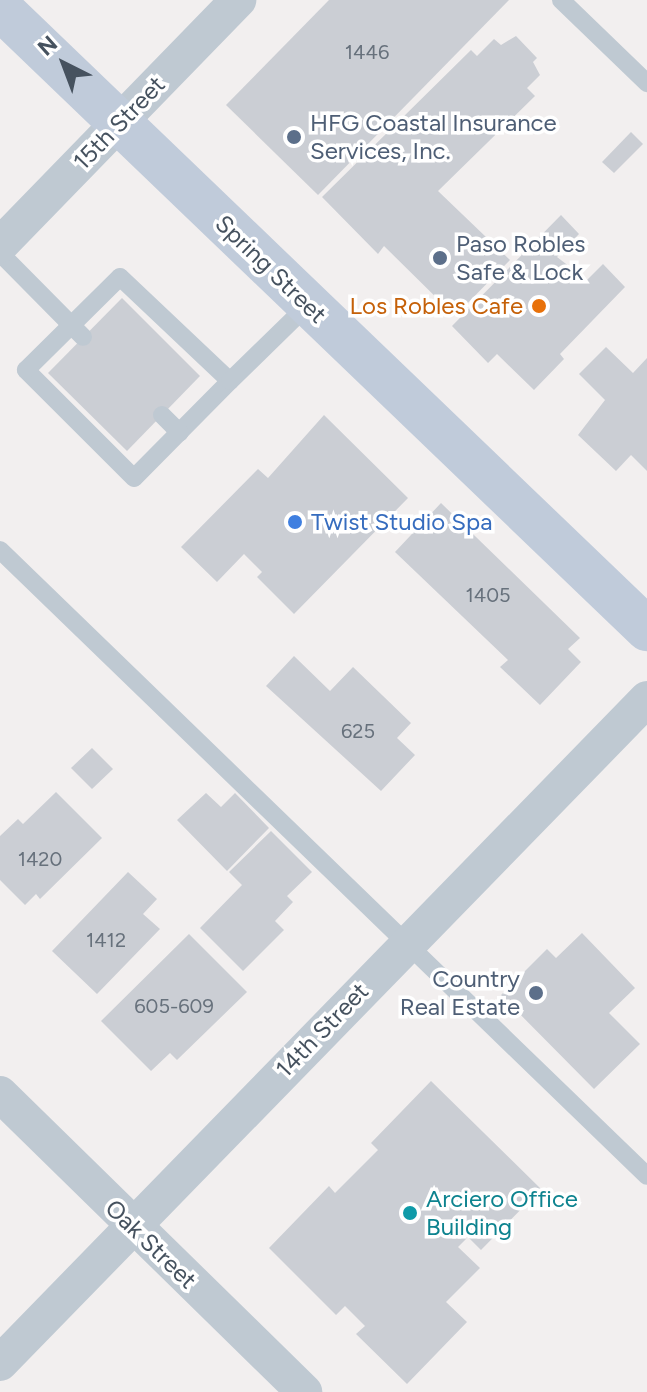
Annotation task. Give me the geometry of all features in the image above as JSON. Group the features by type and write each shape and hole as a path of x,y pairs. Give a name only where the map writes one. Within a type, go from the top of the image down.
{"main road":[{"name":"Spring Street","path":"0,8 647,629"}],"street":[{"name":"15th Street","path":"0,245 238,0"},
{"name":"14th Street","path":"0,1363 647,699"},
{"name":"Oak Street","path":"0,1094 304,1392"}],"lane":[{"path":"561,0 647,83"},
{"path":"0,253 77,331"},
{"path":"230,381 120,277 77,331 26,370 134,478 308,305"},
{"path":"162,415 180,433"},
{"path":"0,550 647,1176"}],"building":[{"path":"329,0 509,0 318,195 226,105"},
{"path":"516,36 537,58 533,62 540,75 527,88 535,96 438,191 510,260 455,316 384,246 378,254 322,197 471,50 477,56 494,39 501,45"},
{"path":"631,132 643,144 614,173 602,162"},
{"name":"Los Robles Cafe","path":"561,215 579,234 557,257 587,280 603,264 625,287 560,354 564,359 534,390 497,354 488,363 452,326"},
{"path":"122,298 200,376 127,451 48,373"},
{"path":"606,347 633,373 647,358 647,471 631,455 616,471 578,435 605,400 579,374"},
{"name":"Twist Studio Spa","path":"324,415 408,498 294,614 257,577 262,572 244,554 217,582 181,547 258,469 268,478"},
{"path":"441,503 580,638 568,649 581,662 540,705 500,667 508,660 395,552"},
{"path":"294,656 330,691 353,667 411,723 397,738 415,755 381,791 266,686"},
{"path":"92,748 113,769 92,789 71,768"},
{"path":"56,792 102,838 40,899 36,894 25,905 0,880 0,836 18,819 23,824"},
{"path":"206,793 221,807 235,793 269,828 227,871 177,820"},
{"path":"271,831 312,872 287,896 293,902 275,921 284,930 243,971 200,928 242,885 229,872"},
{"path":"128,872 157,899 143,914 160,929 97,994 52,951"},
{"path":"582,933 635,988 609,1013 640,1044 594,1089 501,995 547,949 556,958"},
{"path":"189,934 247,992 177,1060 170,1053 151,1071 101,1021"},
{"name":"Arciero Office Building","path":"431,1081 541,1189 481,1250 468,1237 458,1247 480,1268 446,1302 467,1322 407,1384 356,1334 365,1326 345,1306 336,1315 269,1248 329,1186 335,1193 378,1150 371,1143"}],"place":[{"name":"HFG Coastal Insurance Services, Inc.","path":"294,137"},
{"name":"Paso Robles Safe & Lock","path":"440,258"},
{"name":"Los Robles Cafe","path":"539,306"},
{"name":"Twist Studio Spa","path":"295,522"},
{"name":"Country Real Estate","path":"536,993"},
{"name":"Arciero Office Building","path":"410,1213"}]}
